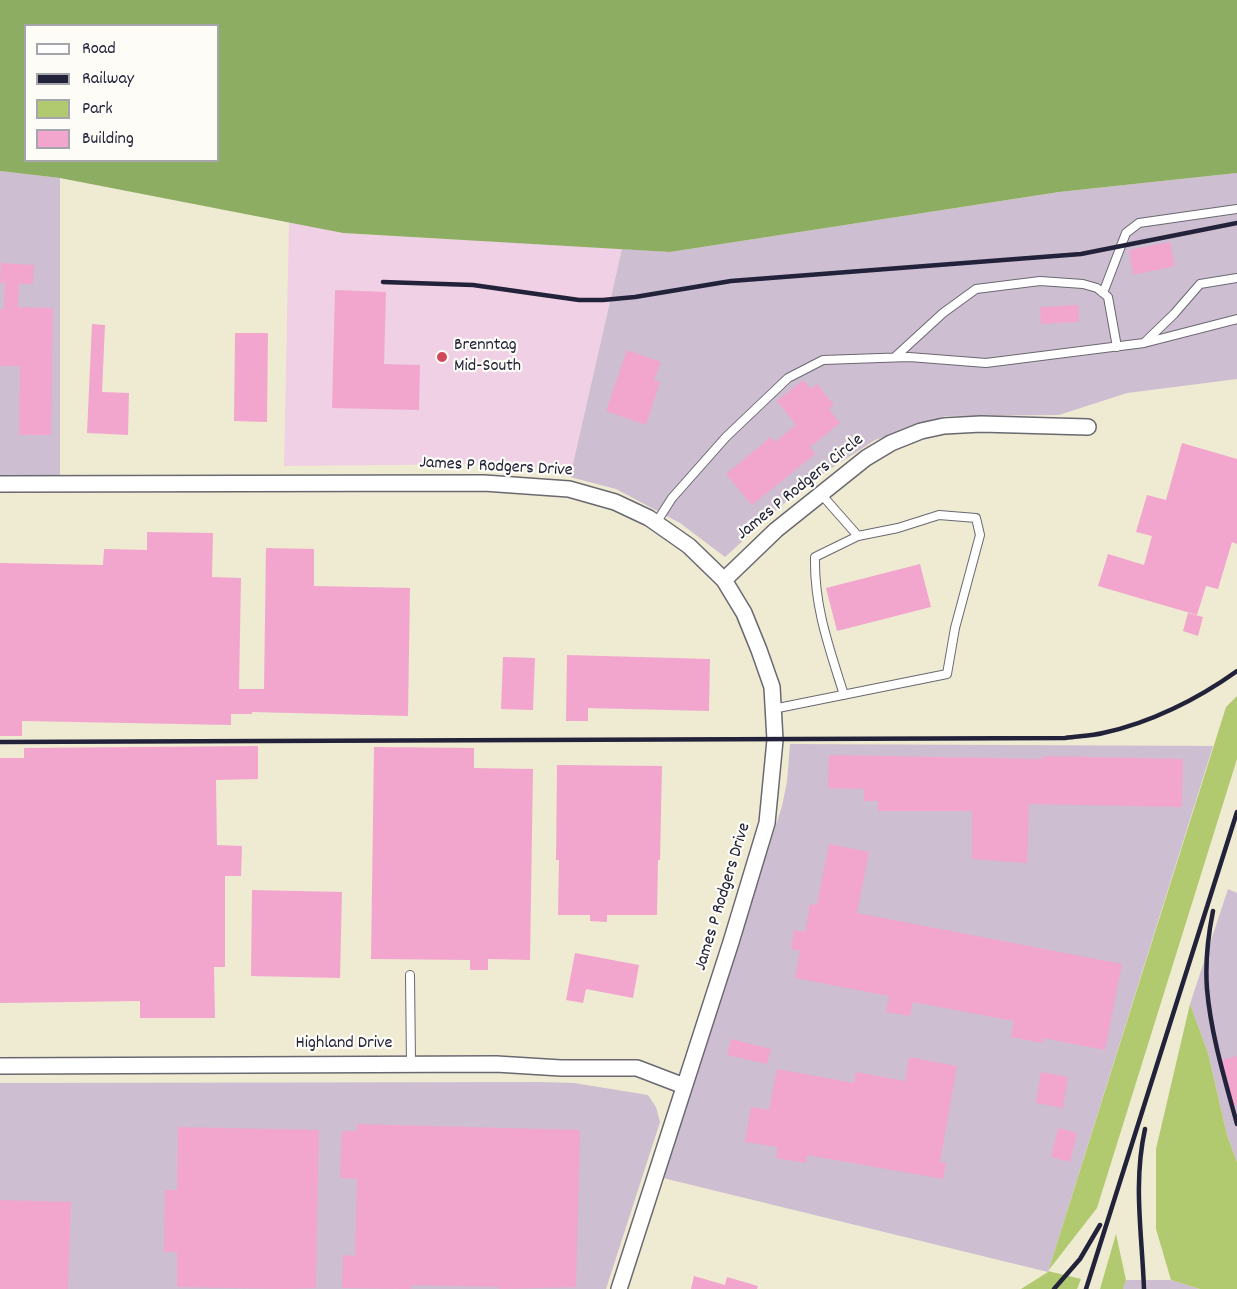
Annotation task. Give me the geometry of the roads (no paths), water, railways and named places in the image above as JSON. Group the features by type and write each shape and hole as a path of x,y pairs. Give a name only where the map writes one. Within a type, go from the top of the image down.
{"street":[{"name":"James P Rodgers Circle","path":"724,580 776,530 866,458 891,443 921,431 944,426 981,424 1088,427"},
{"name":"James P Rodgers Drive","path":"0,484 484,483 569,489 615,502 656,523 689,546 724,580 744,613 772,687 775,740 767,823 619,1289"},
{"name":"Highland Drive","path":"0,1066 496,1064 561,1068 637,1068 684,1086"}],"lane":[{"path":"1103,293 1126,233 1139,223 1237,209"},
{"path":"1144,343 1200,284 1237,278"},
{"path":"895,357 944,313 976,289 1040,281 1083,284 1097,288 1108,297 1117,346"},
{"path":"656,523 672,498 726,437 788,378 823,360 909,357 986,363 1144,343 1237,319"},
{"path":"821,494 858,536"},
{"path":"773,709 947,674 955,628 980,535 976,518 939,515 898,528 858,536 815,557 815,578 821,621 844,694"},
{"path":"410,975 411,1064"}],"railway":[{"path":"383,282 473,285 579,300 603,300 731,281 1081,254 1237,223"},
{"path":"0,742 1065,738 1121,729 1156,716 1190,700 1237,671"},
{"path":"1086,1289 1237,812"},
{"path":"1213,911 1207,950 1207,989 1215,1040 1237,1124"},
{"path":"1144,1289 1139,1189 1141,1149 1145,1129"},
{"path":"1054,1289 1080,1259 1100,1225"}],"place":[{"name":"Brenntag Mid-South","path":"442,357"}]}
